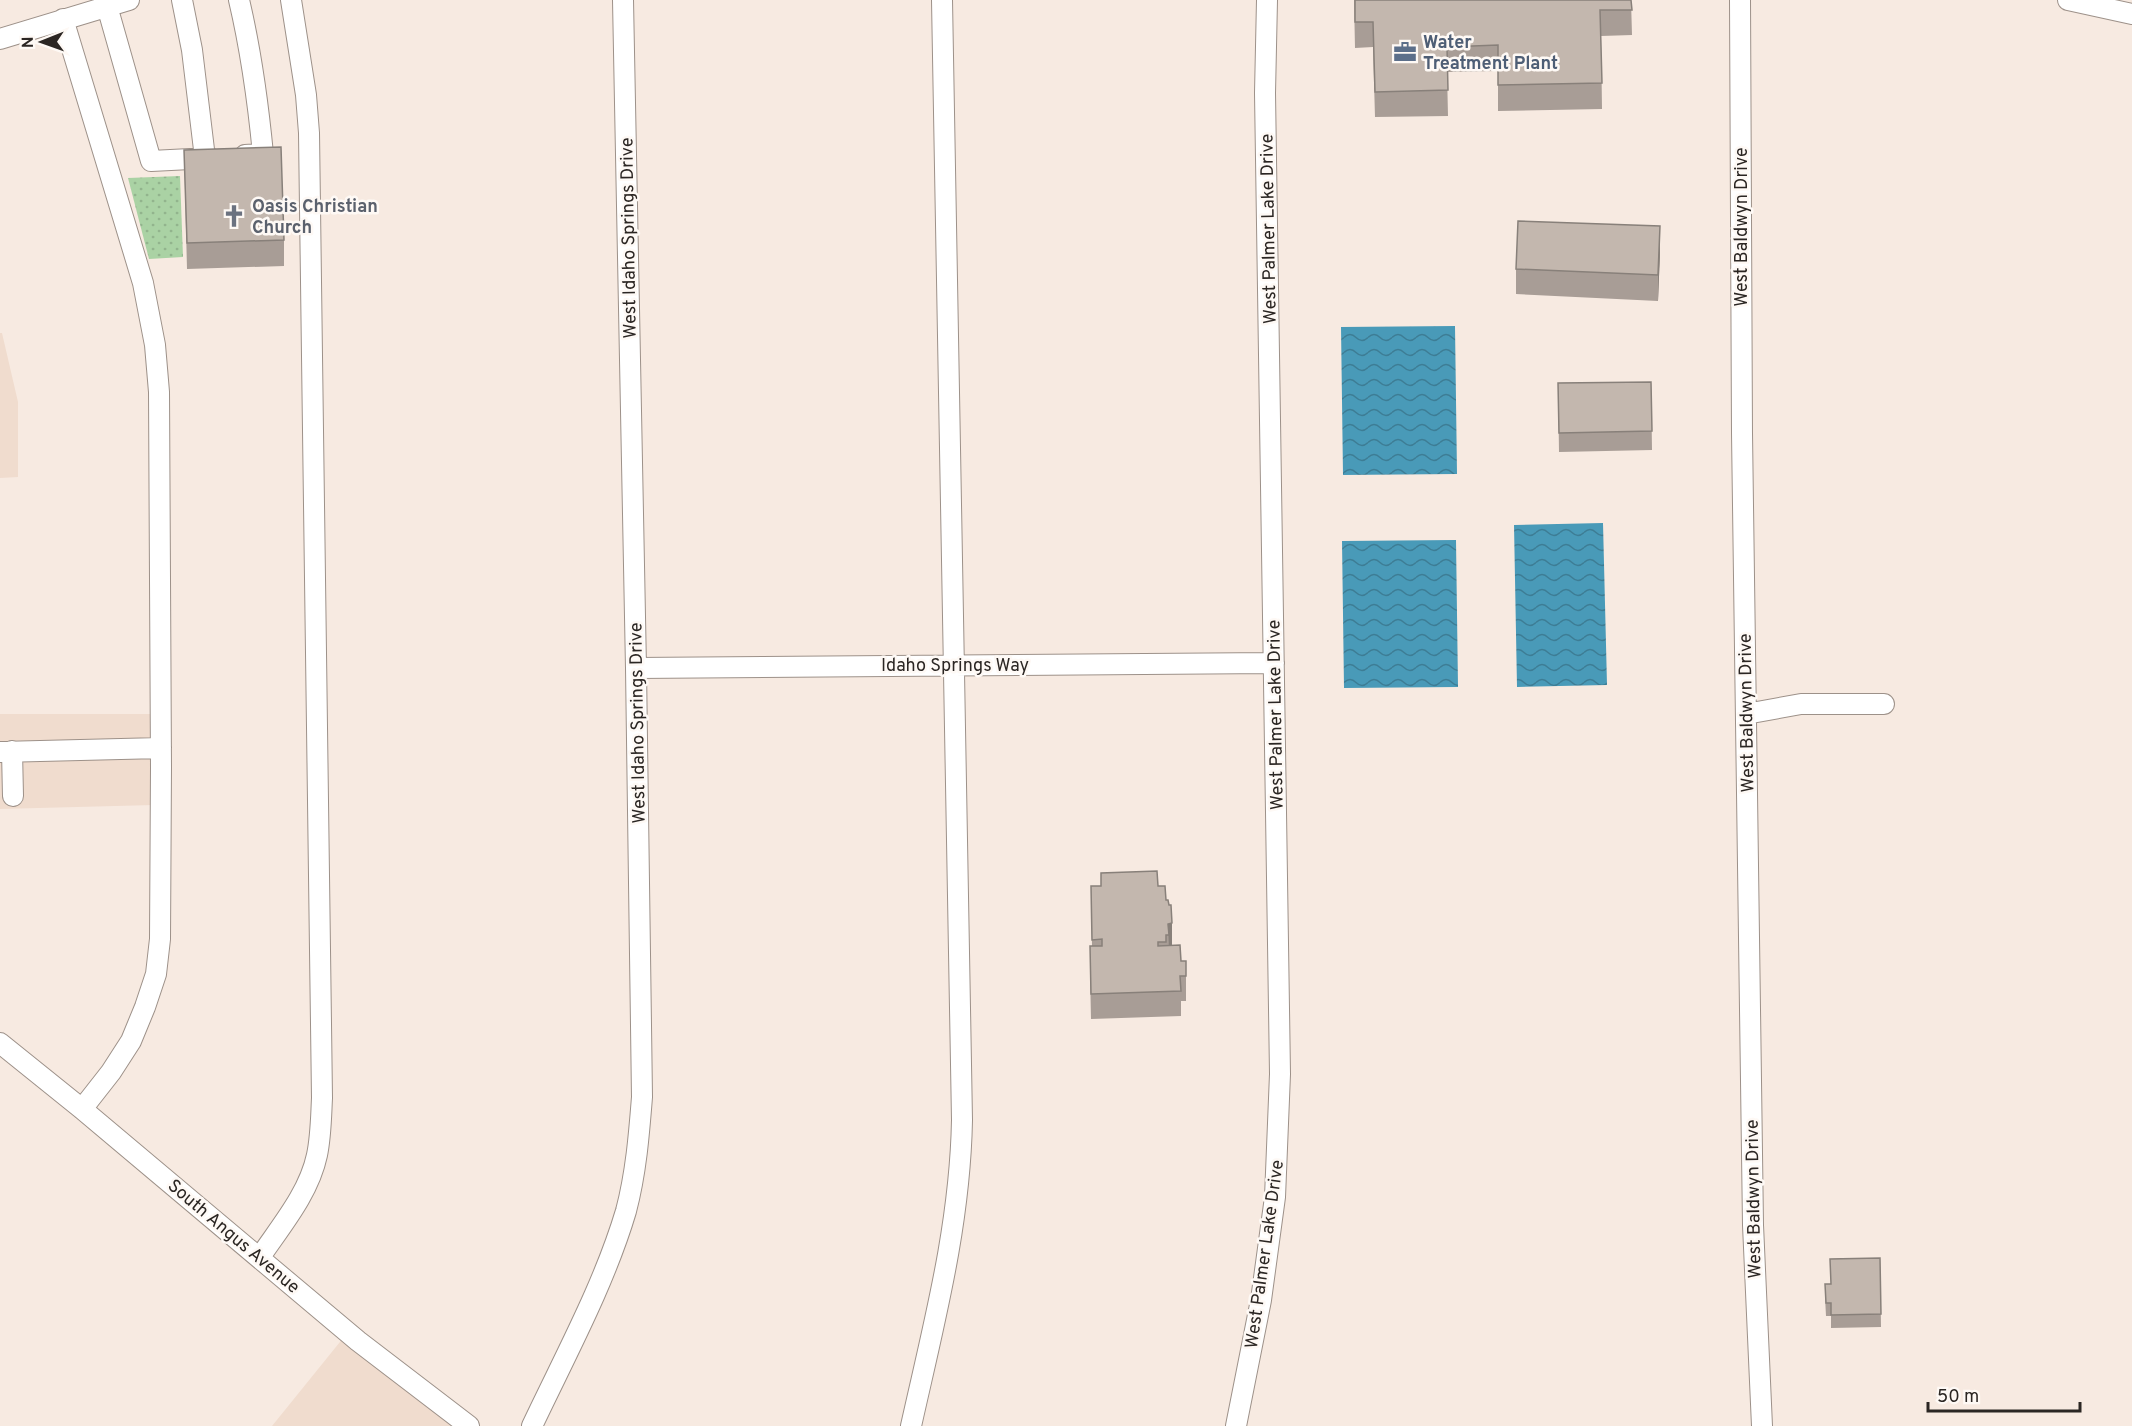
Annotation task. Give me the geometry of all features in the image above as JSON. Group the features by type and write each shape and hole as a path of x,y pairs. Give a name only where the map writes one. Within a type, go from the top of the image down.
{"street":[{"path":"0,39 129,0"},
{"path":"182,0 192,50 205,158"},
{"path":"107,6 152,161 263,154 257,90 239,0"},
{"path":"260,1257 309,1180 320,1134 322,1098 309,133 306,94 291,0"},
{"name":"West Idaho Springs Drive","path":"532,1426 591,1301 626,1210 635,1167 642,1097 623,0"},
{"path":"911,1426 947,1268 961,1167 962,1108 942,0"},
{"name":"West Palmer Lake Drive","path":"1236,1426 1261,1300 1275,1197 1280,1074 1265,93 1267,0"},
{"name":"West Baldwyn Drive","path":"1740,0 1753,1225 1762,1426"},
{"path":"2068,0 2132,14"},
{"path":"63,19 143,283 155,345 159,392 160,939 156,974 131,1041 111,1072 82,1109"},
{"name":"Idaho Springs Way","path":"636,668 1274,663"},
{"path":"1746,714 1800,704 1884,704"},
{"path":"13,796 6,752 161,748"},
{"name":"South Angus Avenue","path":"0,1043 260,1257 358,1341 469,1426"}],"shaded area":[{"path":"0,333 2,333 18,402 18,477 0,478"},
{"path":"0,714 152,714 154,805 0,809"},
{"path":"348,1332 469,1426 272,1426"}],"green space":[{"path":"180,176 183,257 149,259 128,178"}],"water":[{"path":"1455,326 1457,474 1343,475 1341,327"},
{"path":"1603,523 1607,685 1517,687 1514,525"},
{"path":"1456,540 1458,687 1344,688 1342,541"}],"building":[{"path":"1355,0 1631,0 1632,10 1600,10 1602,83 1498,85 1498,45 1447,47 1448,90 1375,92 1373,22 1355,22"},
{"name":"Oasis Christian Church","path":"281,147 284,240 187,243 184,150"},
{"path":"1518,221 1660,226 1658,275 1516,269"},
{"path":"1651,382 1652,431 1559,433 1558,383"},
{"path":"1157,871 1158,886 1165,886 1166,900 1171,905 1172,923 1168,924 1169,935 1166,935 1166,942 1158,942 1158,946 1180,945 1181,961 1186,961 1186,976 1180,976 1181,991 1091,994 1090,946 1102,946 1102,939 1092,940 1091,886 1101,886 1101,873"},
{"path":"1880,1258 1881,1314 1831,1315 1831,1303 1826,1303 1825,1284 1831,1284 1830,1259"}],"place":[{"name":"Water Treatment Plant","path":"1405,52"},
{"name":"Oasis Christian Church","path":"234,216"}]}
